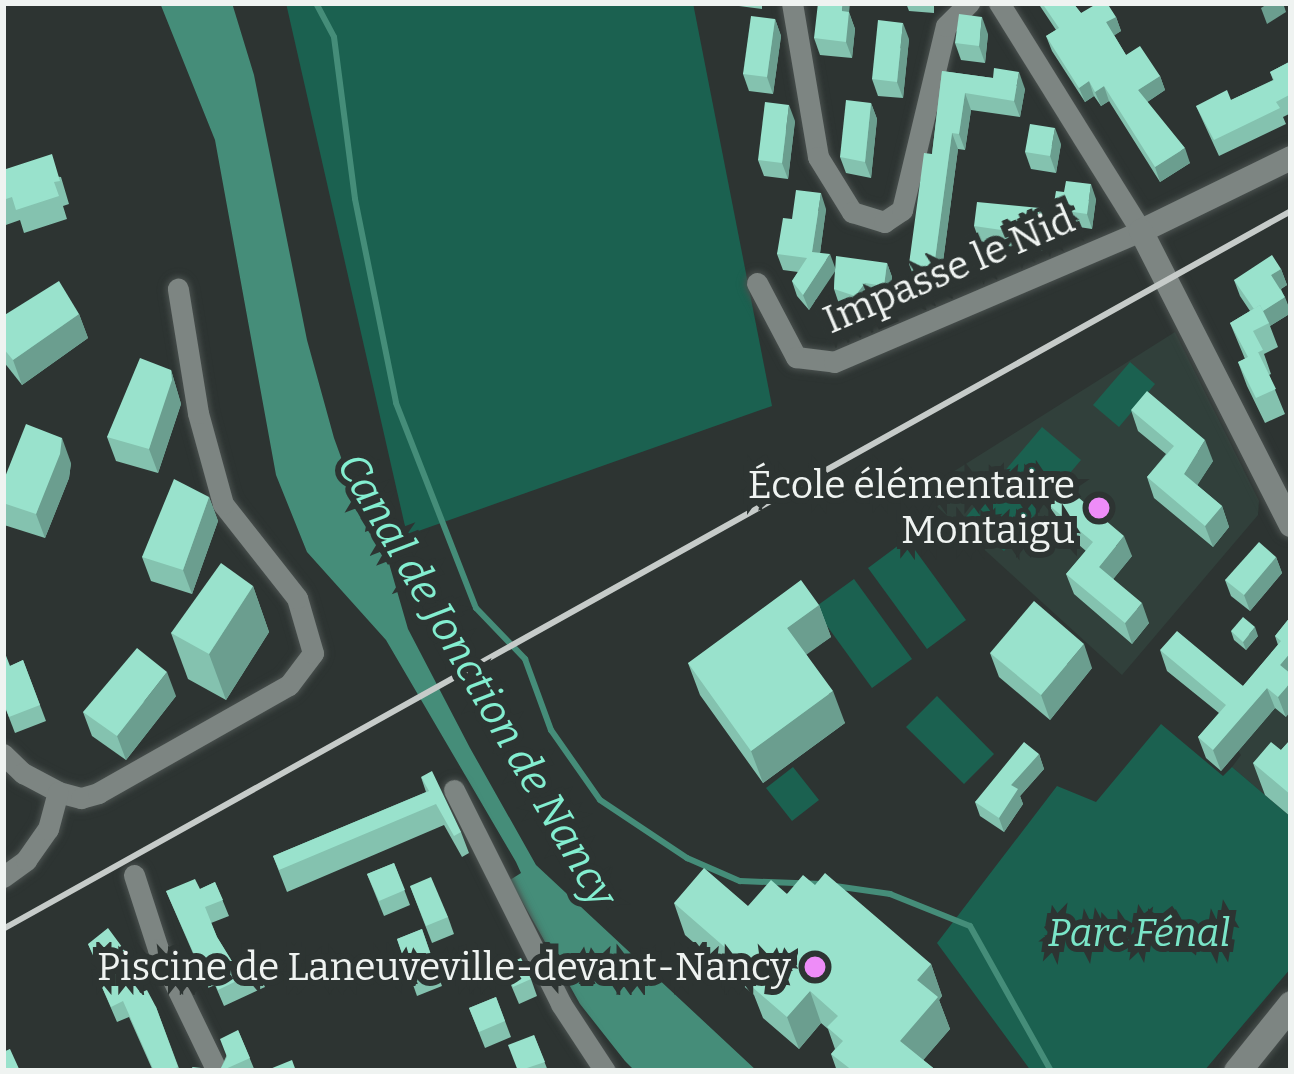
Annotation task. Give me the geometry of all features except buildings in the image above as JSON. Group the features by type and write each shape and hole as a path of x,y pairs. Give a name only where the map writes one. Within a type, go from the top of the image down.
{"main road":[{"path":"1237,1071 1291,1004"}],"street":[{"path":"792,3 818,157 852,212 884,222 902,210 946,26 970,3"},
{"path":"999,3 1141,231 1291,525"},
{"path":"1141,231 1291,158"},
{"name":"Impasse le Nid","path":"757,283 796,358 834,362 1141,231"},
{"path":"3,754 23,773 63,794 98,793 290,685 313,653 297,598 223,504 198,413 178,289"},
{"path":"454,790 554,989 605,1071"},
{"path":"3,877 26,860 48,829 63,794"},
{"path":"134,875 158,949 217,1071"}],"shaded area":[{"path":"160,3 232,3 254,75 307,340 334,438 354,493 386,553 408,629 470,748 536,865 757,1071 635,1071 625,1061 580,1004 510,880 521,873 516,862 386,640 307,552 276,475 215,140"},
{"name":"École élémentaire Montaigu","path":"1175,332 1259,501 1258,515 1122,675 921,492"},
{"path":"1291,689 1291,817 1232,767 1241,755 1238,751"}],"green space":[{"path":"286,3 693,3 772,406 407,535"},
{"path":"1130,362 1155,384 1119,427 1093,405"},
{"path":"1042,427 1081,460 1004,551 965,518"},
{"path":"907,539 966,620 927,649 868,568"},
{"path":"854,579 912,659 872,688 814,608"},
{"path":"937,696 994,754 964,784 906,727"},
{"name":"Parc Fénal","path":"1161,724 1223,776 1232,767 1291,817 1291,968 1204,1071 1031,1071 937,943 1057,786 1096,802"},
{"path":"793,767 819,800 792,821 766,788"}],"waterway":[{"name":"Canal de Jonction de Nancy","path":"316,3 334,37 355,199 396,403 476,608 525,659 551,730 600,800 687,858 740,881 822,884"},
{"path":"835,886 890,894 970,926 1051,1071"}],"railway":[{"path":"3,929 1291,211"}],"place":[{"name":"École élémentaire Montaigu","path":"1099,508"},
{"name":"Piscine de Laneuveville-devant-Nancy","path":"815,967"}]}
